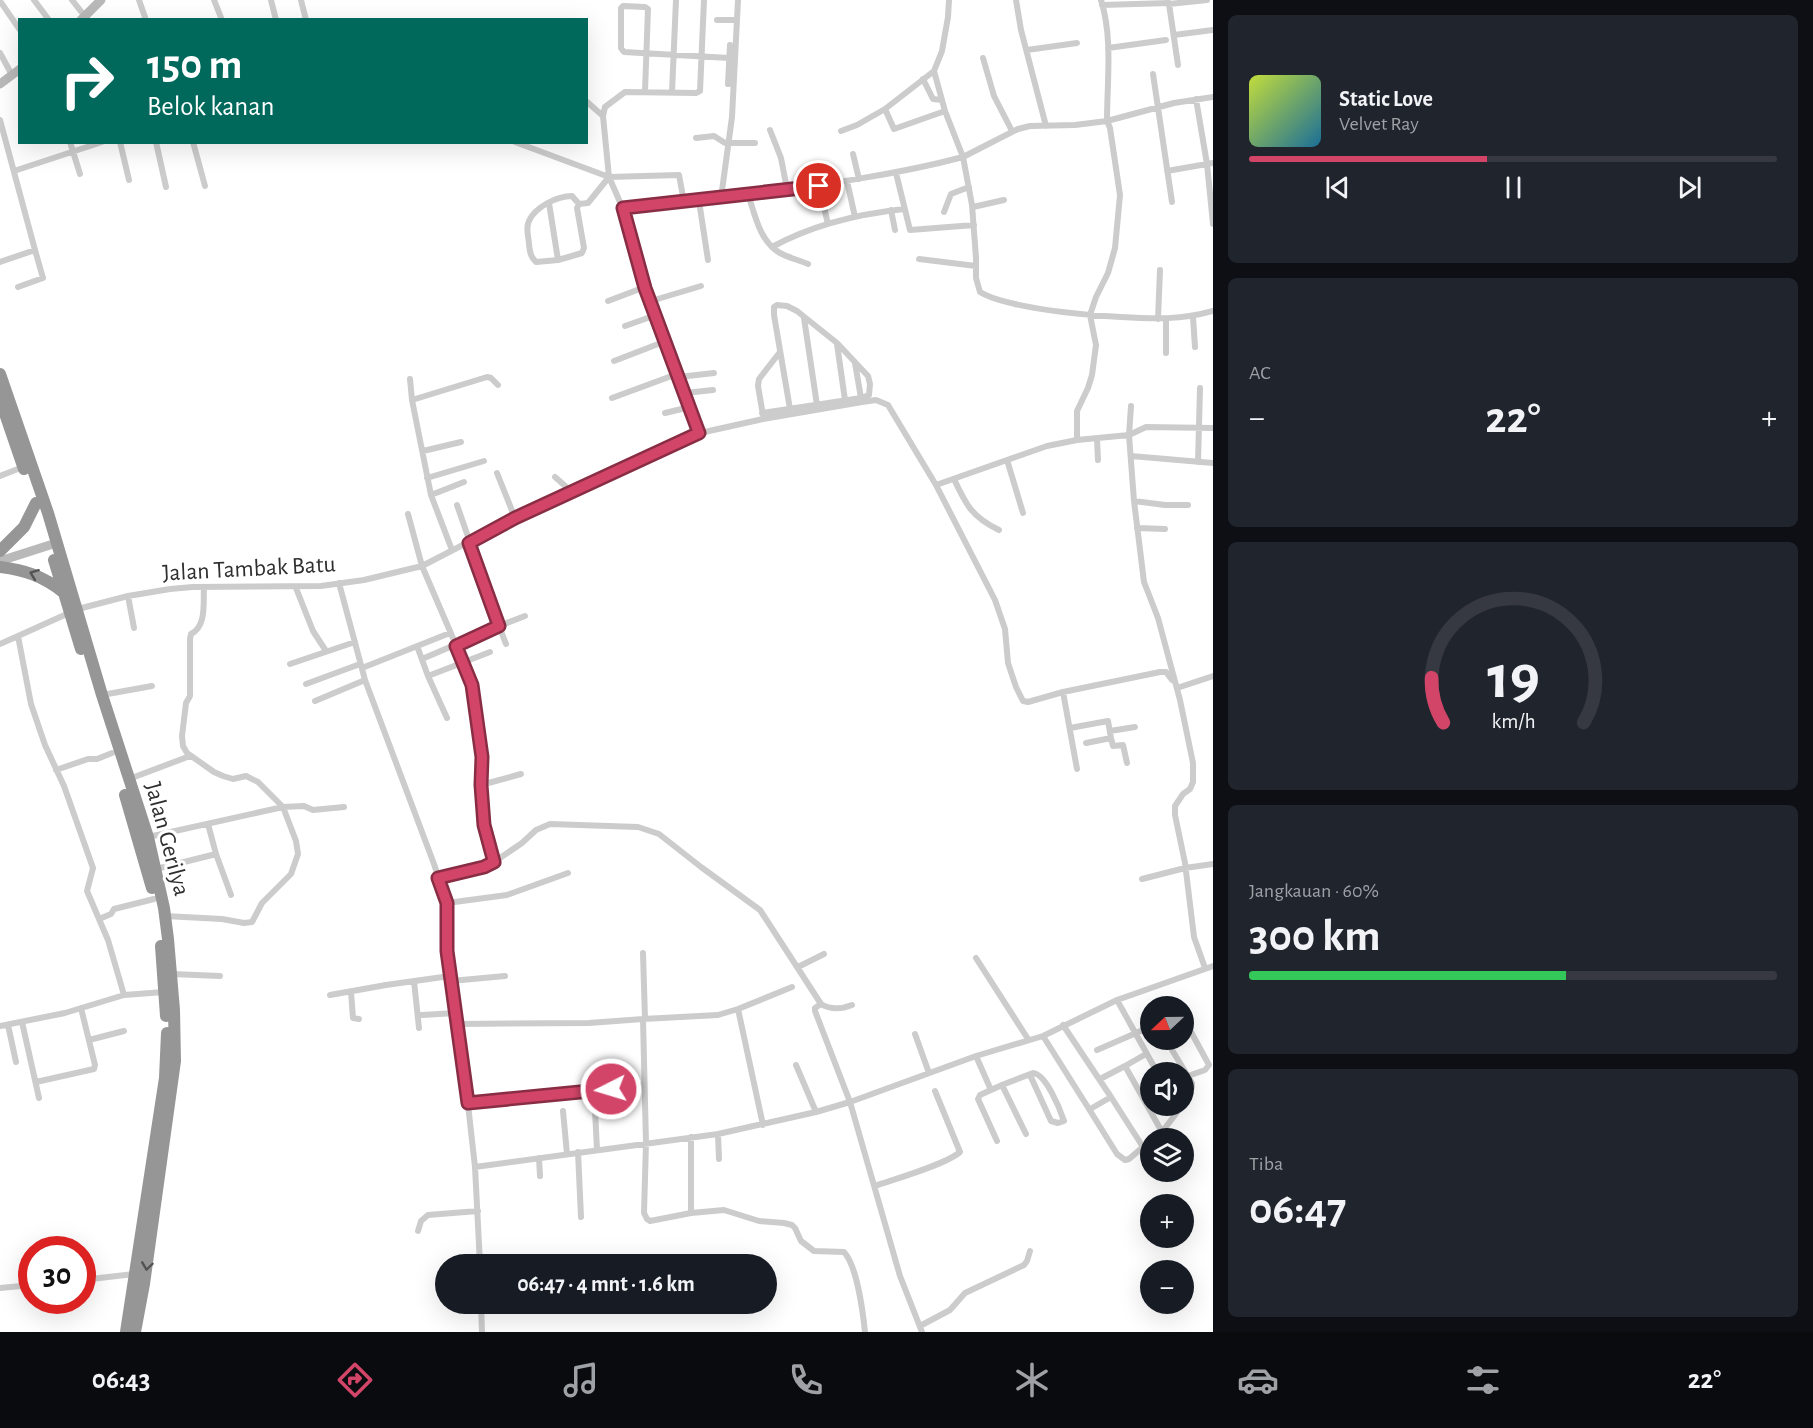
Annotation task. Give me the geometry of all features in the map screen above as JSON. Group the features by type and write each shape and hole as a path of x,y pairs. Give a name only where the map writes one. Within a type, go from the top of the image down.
{"highway":[{"name":"Jalan Gerilya","path":"0,374 41,510 148,837 148,855 161,946 166,1063 144,1284 135,1332"},
{"name":"Jalan Gerilya","path":"0,399 41,510 63,592 74,611 112,753 148,855 156,869 165,916 172,974 175,1061 134,1274 126,1332"},
{"path":"0,551 31,517 41,510"},
{"path":"0,567 39,575 63,592"}],"main road":[{"path":"85,18 101,0"},
{"path":"0,84 16,72"},
{"path":"0,561 50,545"}],"street":[{"path":"34,0 48,18"},
{"path":"72,0 85,18"},
{"path":"139,0 145,18"},
{"path":"214,0 220,18"},
{"path":"271,0 276,18"},
{"path":"301,0 306,18"},
{"path":"672,92 676,0 683,0"},
{"path":"699,433 645,288 623,208 609,177 603,116 605,107 622,93 645,91 696,93 700,91 704,0"},
{"path":"721,198 732,117 738,0"},
{"path":"841,131 885,109 934,71 942,51 949,0"},
{"path":"1016,0 1046,126"},
{"path":"1077,440 1077,411 1092,375 1096,345 1090,315 1113,259 1120,195 1113,137 1107,121 1108,48 1106,22 1101,2 1207,0"},
{"path":"0,1 18,27"},
{"path":"1169,2 1178,65"},
{"path":"645,91 646,54 649,14 647,7 623,6 621,8 622,51 646,54 729,58"},
{"path":"717,20 737,20"},
{"path":"1174,35 1213,30"},
{"path":"1108,48 1166,40"},
{"path":"1027,50 1077,43"},
{"path":"728,84 730,45"},
{"path":"0,53 16,72"},
{"path":"983,58 994,96 1012,131"},
{"path":"934,71 945,111 963,157 973,207 978,289 983,295 1028,307 1090,315 1162,319 1193,317 1213,311"},
{"path":"1153,74 1172,202"},
{"path":"923,79 933,99 942,100"},
{"path":"623,208 819,186 919,169 963,157 1012,131 1030,126 1075,126 1107,121 1196,99 1213,97"},
{"path":"1196,99 1210,163 1213,224"},
{"path":"588,103 603,116"},
{"path":"885,109 894,129 945,111"},
{"path":"0,120 43,278 18,287"},
{"path":"770,130 781,158 787,189"},
{"path":"696,138 714,136 729,143 755,143"},
{"path":"71,144 80,174"},
{"path":"14,171 97,144"},
{"path":"120,144 129,180"},
{"path":"156,144 166,187"},
{"path":"194,144 205,186"},
{"path":"519,144 609,177 676,174 680,177 684,202"},
{"path":"853,154 859,178"},
{"path":"1167,171 1210,163"},
{"path":"896,173 903,208 912,231 974,225"},
{"path":"579,204 588,203 609,177"},
{"path":"847,181 855,217"},
{"path":"819,186 828,224"},
{"path":"944,212 951,194 969,187"},
{"path":"748,194 764,237 772,247 781,254 808,264"},
{"path":"572,196 579,204 577,208 584,248 582,253 558,260 536,262 531,256 528,222 536,212 561,197 572,196"},
{"path":"973,207 1004,200"},
{"path":"699,201 708,260"},
{"path":"549,203 558,260"},
{"path":"772,247 795,234 828,224 903,208"},
{"path":"891,210 895,230"},
{"path":"0,262 34,250"},
{"path":"919,259 976,266"},
{"path":"1160,270 1166,353"},
{"path":"651,301 701,286"},
{"path":"608,301 645,288"},
{"path":"763,416 790,409 861,398 870,394 870,384 864,371 837,344 792,308 777,305 774,307 790,409"},
{"path":"625,326 656,315"},
{"path":"1193,317 1195,347"},
{"path":"804,318 817,405"},
{"path":"614,361 666,341"},
{"path":"837,344 844,400"},
{"path":"763,416 759,379 780,352"},
{"path":"855,363 861,398"},
{"path":"612,398 678,376 714,374"},
{"path":"412,400 487,377 498,385"},
{"path":"410,379 431,495 452,550"},
{"path":"1198,462 1200,388"},
{"path":"685,393 713,390"},
{"path":"763,416 876,400 884,402 891,409 936,485 981,570 1005,629 1008,663 1023,700 1028,702 1063,692 1164,671 1177,688"},
{"path":"665,412 690,406"},
{"path":"1131,406 1129,435 1144,582 1158,618 1177,688 1194,773 1190,789 1174,806 1194,937 1205,968"},
{"name":"Jalan Tambak Batu","path":"0,644 74,611 128,596 170,589 204,587 296,588 339,583 422,566 515,518 699,433 763,416"},
{"path":"936,485 1047,446 1077,440 1129,435 1146,428 1213,428"},
{"path":"1097,439 1098,460"},
{"path":"423,451 461,442"},
{"path":"1131,456 1213,463"},
{"path":"1007,460 1023,513"},
{"path":"428,478 484,461"},
{"path":"0,476 24,466"},
{"path":"497,473 515,518"},
{"path":"555,477 572,492"},
{"path":"954,479 968,509 979,520 999,530"},
{"path":"431,495 464,482"},
{"path":"1134,501 1188,505"},
{"path":"457,505 506,644"},
{"path":"408,514 422,566 472,685 482,757 481,785 484,825 494,862"},
{"path":"1137,528 1165,529"},
{"path":"339,583 365,680 447,903 447,951 475,1167 480,1254"},
{"path":"165,916 252,922 262,903 291,874 298,854 296,841 283,807 253,779 246,776 233,779 223,776 190,756 183,746 186,703 190,696 190,639 192,634 201,627 204,587"},
{"path":"296,588 313,631 326,651"},
{"path":"128,596 134,628"},
{"path":"422,659 525,616"},
{"path":"306,684 450,633"},
{"path":"18,636 31,704 45,745 64,786 93,868 87,891 108,940 124,995"},
{"path":"290,664 355,642"},
{"path":"417,646 447,718"},
{"path":"428,676 490,652"},
{"path":"1177,688 1213,676"},
{"path":"315,701 365,680"},
{"path":"102,695 152,686"},
{"path":"1063,692 1077,769"},
{"path":"1070,728 1108,721 1113,746 1123,745 1126,763"},
{"path":"1086,743 1135,727"},
{"path":"56,770 112,753"},
{"path":"129,779 190,756"},
{"path":"481,785 521,774"},
{"path":"148,837 283,807 304,806 317,810 344,807"},
{"path":"208,824 231,895"},
{"path":"438,878 484,867 522,843 536,830 550,824 627,826 659,834 760,910 798,967 818,1005 850,1102 900,1276 921,1329 950,1310 965,1293 1024,1265 1028,1261 1030,1251"},
{"path":"156,869 216,854"},
{"path":"1142,879 1185,868 1213,864"},
{"path":"447,903 507,895 568,873"},
{"path":"99,919 111,914 114,909 154,898"},
{"path":"643,954 646,1143 644,1213 646,1219 650,1221 718,1210 759,1221 784,1223 795,1228 801,1241 814,1251 844,1252 848,1257 857,1286 865,1332"},
{"path":"798,967 824,954"},
{"path":"976,958 1028,1039"},
{"path":"475,1167 718,1134 816,1112 976,1056 1043,1036 1118,1000 1213,966"},
{"path":"172,974 220,976"},
{"path":"330,996 414,981 505,976"},
{"path":"414,981 419,1028"},
{"path":"458,1024 589,1023 718,1015 792,987"},
{"path":"0,1026 81,1008 124,995 164,992"},
{"path":"351,992 353,1018 359,1019"},
{"path":"1118,1000 1151,1062"},
{"path":"818,1005 836,1008 852,1005"},
{"path":"36,1082 93,1071 95,1065 81,1008"},
{"path":"738,1009 763,1125"},
{"path":"422,1015 456,1013"},
{"path":"22,1022 39,1098"},
{"path":"8,1025 16,1062"},
{"path":"1064,1026 1140,1142"},
{"path":"1097,1050 1140,1031"},
{"path":"89,1040 124,1032"},
{"path":"915,1034 929,1073"},
{"path":"1043,1036 1120,1158 1130,1159 1140,1150"},
{"path":"1194,1037 1209,1065 1205,1070 1194,1075"},
{"path":"1100,1080 1146,1054"},
{"path":"976,1056 991,1090"},
{"path":"796,1065 816,1112"},
{"path":"1125,1066 1160,1128"},
{"path":"997,1141 978,1099 980,1095 1030,1075 1037,1073 1042,1077 1064,1121 1051,1122 1030,1075"},
{"path":"468,1103 644,1085"},
{"path":"1002,1085 1026,1134"},
{"path":"594,1090 597,1150"},
{"path":"875,1186 960,1152 935,1091"},
{"path":"1089,1109 1111,1097"},
{"path":"563,1111 567,1154"},
{"path":"718,1134 719,1159"},
{"path":"691,1137 691,1213"},
{"path":"578,1152 581,1217"},
{"path":"539,1158 540,1176"},
{"path":"418,1231 421,1221 428,1215 478,1211"},
{"path":"96,1278 134,1274"},
{"path":"0,1288 18,1286"},
{"path":"481,1314 482,1332"}],"route":[{"path":"611,1089 468,1103 447,951 447,903 438,878 484,867 494,862 484,825 481,785 482,757 472,685 456,646 499,626 469,543 515,518 699,433 645,288 623,208 819,186"}]}
